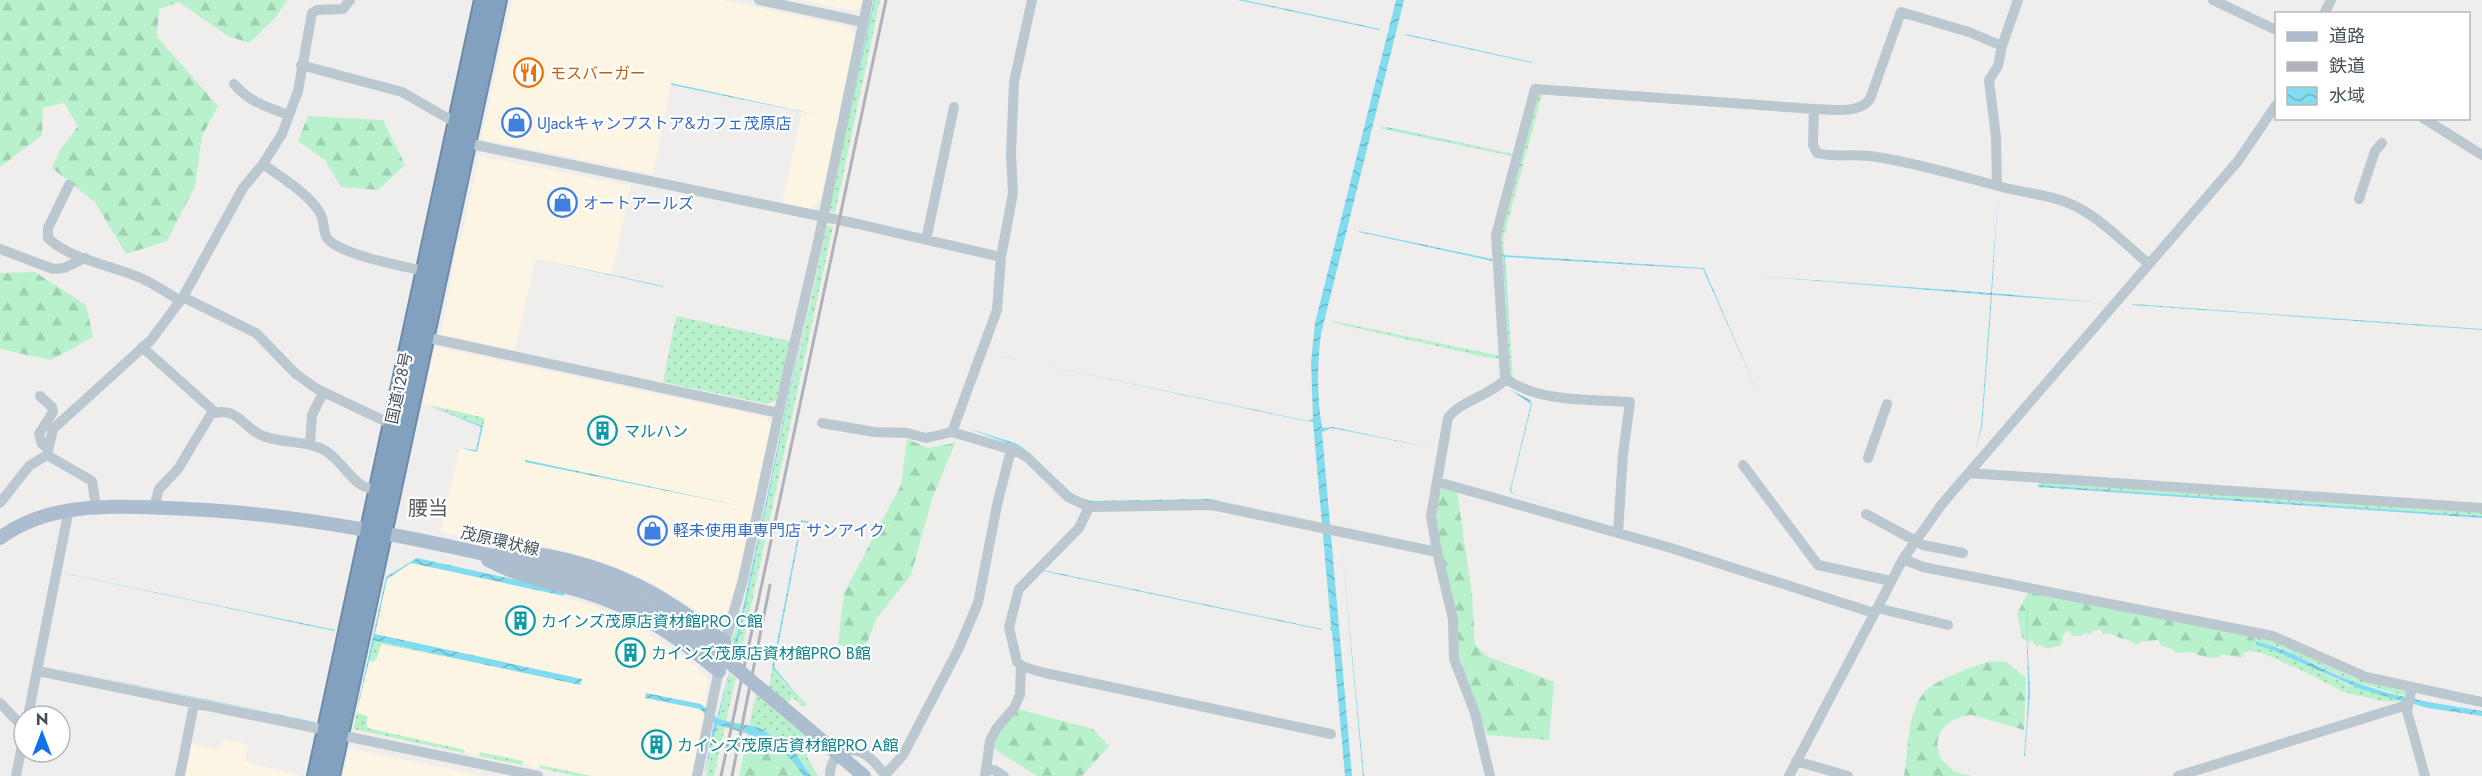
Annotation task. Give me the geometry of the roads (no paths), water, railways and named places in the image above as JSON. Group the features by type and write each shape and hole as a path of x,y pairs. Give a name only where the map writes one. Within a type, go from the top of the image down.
{"highway":[{"name":"国道128号","path":"465,123 483,0"},
{"name":"国道128号","path":"331,776 333,733 418,336 465,123 498,0"},
{"name":"国道128号","path":"376,532 377,490 391,424 418,336 424,271 461,142"},
{"name":"国道128号","path":"316,776 333,733"}],"main road":[{"name":"茂原環状線","path":"0,538 23,524 69,509 154,507 268,514 376,532 577,576 619,591 677,622 716,651 864,776"},
{"path":"475,552 511,551 545,556 605,572 648,591 674,606 724,642"},
{"path":"475,552 505,570 601,597 648,618 673,634 719,671"}],"street":[{"path":"0,503 29,466 48,452 53,429 142,347 181,299 243,188 263,164 282,134 298,91 312,13 317,10 343,9 350,0"},
{"path":"759,0 863,22"},
{"path":"697,776 724,642 743,580 778,413 802,314 868,0"},
{"path":"952,432 997,310 1001,257 1013,193 1011,154 1014,82 1032,0"},
{"path":"1997,186 1996,137 1989,83 1998,66 2002,46 2018,0"},
{"path":"2212,0 2275,29"},
{"path":"1506,380 1496,235 1535,89 1814,109 1852,109 1867,104 1901,12 1969,32 2002,46"},
{"path":"301,65 402,92 465,123"},
{"path":"234,84 243,95 257,104 289,115"},
{"path":"926,240 954,107"},
{"path":"1789,776 1875,610 1915,540 1969,473 2238,161 2275,108"},
{"path":"1814,109 1813,145 1817,153 1887,158 1972,177 1997,186 2035,193 2078,207 2099,221 2149,264"},
{"path":"2426,120 2482,155"},
{"path":"461,142 822,217 1001,257"},
{"path":"2359,199 2375,151 2382,143"},
{"path":"263,164 307,198 319,212 323,220 324,236 329,242 346,250 424,271"},
{"path":"69,185 48,228 48,238 53,244 142,279 256,333 296,374 322,393 391,424"},
{"path":"0,249 53,269 64,268 85,258"},
{"path":"418,336 778,413"},
{"path":"142,347 216,413"},
{"path":"1490,776 1475,713 1456,666 1454,626 1430,522 1450,414 1494,390 1506,380"},
{"path":"1506,380 1544,395 1630,402 1623,454 1618,533"},
{"path":"310,444 312,415 322,393"},
{"path":"40,396 52,407 53,412 39,434 42,444 48,452 92,481 96,507"},
{"path":"1868,458 1887,404"},
{"path":"154,507 159,489 178,469 211,414 226,411 262,436 310,444 334,456 362,486 377,490"},
{"path":"822,423 874,432 907,433 926,438 952,432 1011,450 1027,457 1068,497 1089,507 1212,505 1437,552"},
{"path":"830,776 830,765 845,751 852,750 866,754 886,775 903,755 958,650 978,603 997,505 1011,450"},
{"path":"1743,465 1818,565 1892,580"},
{"path":"1969,473 2482,508"},
{"path":"1438,482 1875,610 1948,625"},
{"path":"1089,507 1079,528 1019,589 1009,627 1017,662 1046,673 1331,734"},
{"path":"31,704 69,509"},
{"path":"1866,514 1923,545 1963,553"},
{"path":"1902,560 1923,567 2273,636 2357,674 2411,688 2482,702"},
{"path":"1004,776 994,770 986,773 990,741 996,729 1014,708 1020,695 1021,665"},
{"path":"38,671 538,776"},
{"path":"2411,688 2407,704 2425,776"},
{"path":"0,704 12,716"},
{"path":"180,775 194,704"},
{"path":"2178,776 2407,704"},
{"path":"1796,761 1848,776"}],"water":[{"path":"874,0 875,0 829,210"},
{"path":"1238,0 1244,0 1380,29 1379,30"},
{"path":"1396,0 1404,0 1321,334 1318,369 1319,405 1322,428 1333,427 1437,449 1332,428 1322,432 1352,776 1345,776 1313,422 1307,421 1313,419 1311,362 1315,323"},
{"path":"1405,35 1532,62 1532,63"},
{"path":"671,83 818,115 672,85"},
{"path":"1386,127 1513,154 1386,128"},
{"path":"1998,193 1992,293 2104,303 1992,295 1982,427 1975,453 1981,427 1991,295 1756,276 1991,293"},
{"path":"825,229 741,627 718,719 760,728 792,748 811,776 803,776 787,755 766,742 743,732 717,725 704,776 714,723 700,709 645,698 646,693 701,704 717,718 729,673 732,653 730,648 733,648 739,627"},
{"path":"1359,232 1492,259 1492,261"},
{"path":"1504,255 1704,268 1760,398 1703,269 1505,257 1512,375"},
{"path":"529,257 663,286 663,287"},
{"path":"2133,305 2482,329 2482,330"},
{"path":"987,353 1307,421 1305,421"},
{"path":"1509,389 1530,400 1532,404 1511,489 1513,494 1612,523 1512,494 1510,490 1531,404"},
{"path":"425,404 483,426 477,452 460,448 476,450 481,427"},
{"path":"967,428 1022,447 1074,495 1090,501 1210,499 1221,501 1313,520 1220,501 1089,502 1073,495 1021,448"},
{"path":"526,460 751,508 525,462"},
{"path":"2038,485 2482,516 2482,518 2038,487"},
{"path":"801,520 869,534 802,522 774,667 800,699 772,668"},
{"path":"1341,539 1364,776 1363,776"},
{"path":"417,558 566,591 564,596 411,563 387,579 375,634 582,679 580,685 374,641 354,723 386,577"},
{"path":"1043,571 1322,629 1322,630"},
{"path":"64,573 335,630 334,631"},
{"path":"2027,634 2030,692 2024,756 2028,698"},
{"path":"2255,641 2280,649 2368,687 2416,699 2482,711 2482,716 2428,708 2363,690 2256,645"},
{"path":"44,666 315,722 315,723"}],"railway":[{"path":"721,776 886,0"},
{"path":"732,776 770,585"}],"place":[{"name":"モスバーガー","path":"529,73"},
{"name":"UJackキャンプストア&カフェ茂原店","path":"516,123"},
{"name":"オートアールズ","path":"562,203"},
{"name":"マルハン","path":"603,431"},
{"name":"軽未使用車専門店 サンアイク","path":"652,530"},
{"name":"カインズ茂原店資材館PRO C館","path":"520,621"},
{"name":"カインズ茂原店資材館PRO B館","path":"630,653"},
{"name":"カインズ茂原店資材館PRO A館","path":"656,745"}],"district":[{"name":"腰当","path":"428,508"}]}
